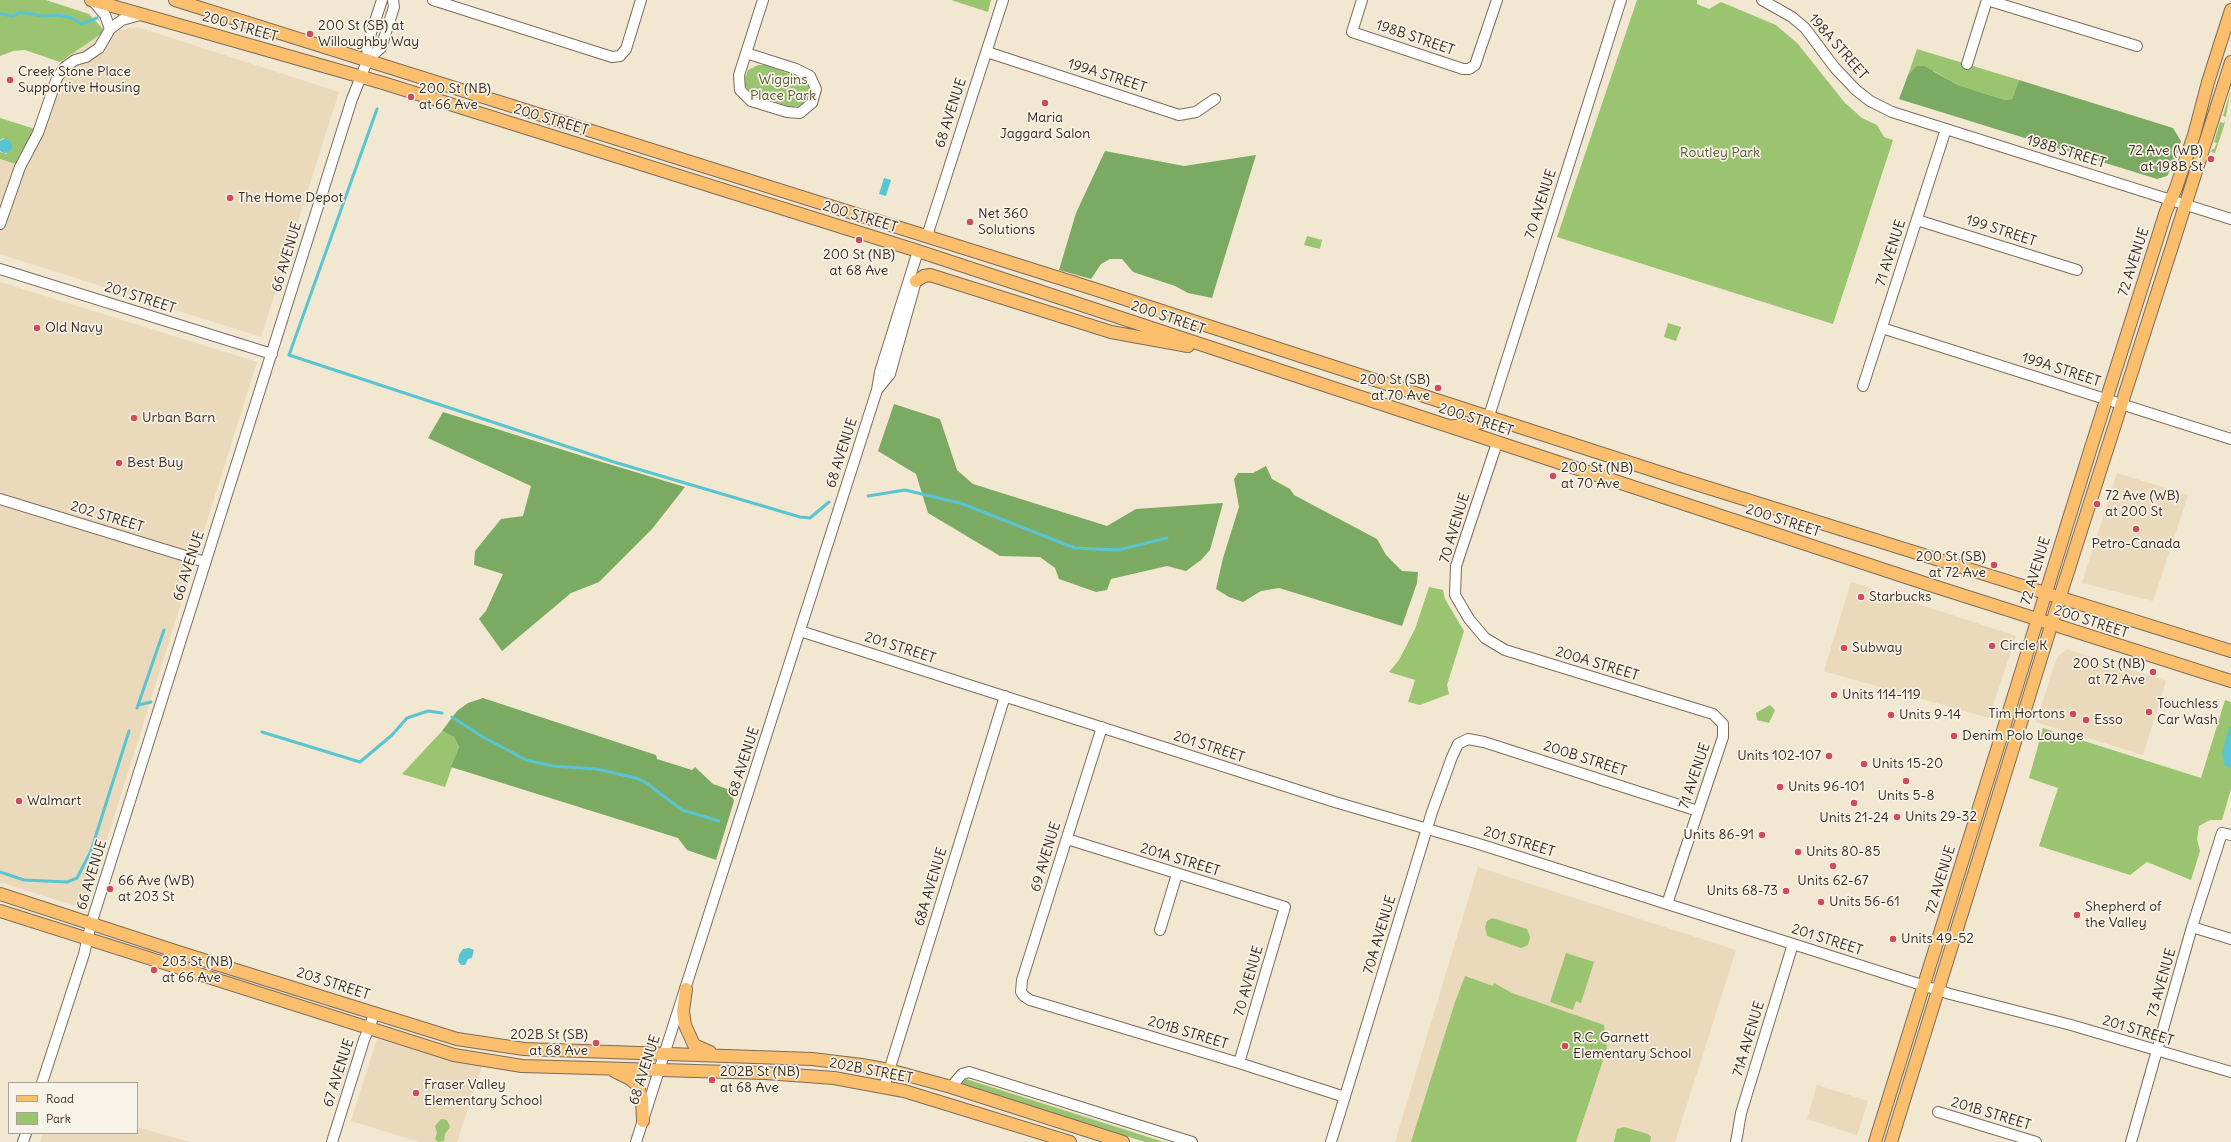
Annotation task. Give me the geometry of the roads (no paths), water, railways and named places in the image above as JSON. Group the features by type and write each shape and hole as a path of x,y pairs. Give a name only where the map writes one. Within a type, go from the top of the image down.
{"main road":[{"name":"200 STREET","path":"92,0 140,15 361,77 918,251 1157,329 1222,353 1444,426 2052,625 2231,681"},
{"name":"200 STREET","path":"175,0 368,59 927,236 1489,416 1680,480 2231,651"},
{"name":"72 AVENUE","path":"1875,1142 2106,399 2194,135 2208,82 2231,10"},
{"path":"1891,1142 2060,598 2231,62"},
{"path":"916,281 924,276 930,275 1111,332 1222,353"},
{"path":"1444,426 1468,426 1481,422 1489,416"},
{"name":"203 STREET","path":"0,894 430,1032 485,1044 531,1049 665,1053"},
{"path":"0,911 425,1048 482,1061 522,1066 660,1070"},
{"path":"686,989 684,1011 685,1025 694,1045 705,1051 725,1055"},
{"name":"202B STREET","path":"665,1053 812,1059 889,1070 951,1087 1123,1142"},
{"path":"609,1069 630,1079 637,1086 642,1098 643,1121"},
{"name":"202B STREET","path":"660,1070 811,1076 884,1087 1070,1142"}],"street":[{"path":"92,0 105,15 110,29"},
{"path":"368,59 367,44 382,0"},
{"path":"368,59 381,48 394,7 393,0"},
{"path":"433,0 612,57 620,56 626,49 641,0"},
{"path":"746,53 796,69 810,76 816,89 812,103 804,111 794,113 756,103 747,98 740,90 738,82 746,53 763,0"},
{"name":"68 AVENUE","path":"927,236 1003,0"},
{"name":"198B STREET","path":"1362,0 1352,32 1462,69 1469,69 1475,65 1496,0"},
{"name":"70 AVENUE","path":"1489,416 1621,0"},
{"name":"198A STREET","path":"1762,0 1792,17 1805,28 1835,68 1856,90 1870,101 1892,112"},
{"path":"1967,64 1987,0 2137,46"},
{"path":"0,224 20,167 38,133 57,78 65,67 75,60 86,57 99,48 110,29 122,20 140,15"},
{"name":"199A STREET","path":"987,52 1179,115 1196,112 1215,99"},
{"name":"66 AVENUE","path":"42,1082 352,99 368,59"},
{"name":"198B STREET","path":"1892,112 2231,218"},
{"name":"71 AVENUE","path":"1863,386 1946,129"},
{"name":"199 STREET","path":"1917,220 2077,270"},
{"name":"68 AVENUE","path":"636,1142 877,390 880,372 918,251"},
{"name":"201 STREET","path":"0,268 272,354"},
{"name":"68 AVENUE","path":"877,390 890,374 916,281"},
{"name":"199A STREET","path":"1882,328 2231,439"},
{"name":"70 AVENUE","path":"1469,619 1455,595 1456,566 1497,443"},
{"name":"202 STREET","path":"0,499 205,562"},
{"name":"200A STREET","path":"1469,619 1485,638 1505,650 1713,714 1722,724"},
{"name":"201 STREET","path":"800,631 1372,814 1428,829 1924,986 2071,1025 2158,1052 2231,1072"},
{"name":"68A AVENUE","path":"884,1087 1005,696"},
{"name":"71 AVENUE","path":"1667,904 1723,737 1722,724"},
{"name":"69 AVENUE","path":"1024,996 1021,992 1022,980 1102,727"},
{"name":"200B STREET","path":"1463,741 1468,739 1484,742 1698,810"},
{"name":"70A AVENUE","path":"1331,1142 1428,829 1452,757 1458,744 1463,741"},
{"name":"73 AVENUE","path":"2131,1142 2158,1052 2192,928 2226,834"},
{"name":"201A STREET","path":"1067,839 1285,907"},
{"path":"1160,930 1177,874"},
{"name":"70 AVENUE","path":"1239,1063 1285,907"},
{"path":"2192,928 2231,939"},
{"name":"71A AVENUE","path":"1736,1142 1741,1113 1793,944"},
{"name":"201B STREET","path":"1024,996 1030,1000 1239,1063 1344,1097"},
{"name":"67 AVENUE","path":"332,1142 368,1029 375,1014"},
{"path":"951,1087 962,1074 969,1072 1192,1142"},
{"name":"201B STREET","path":"1938,1112 2036,1142"}],"water":[{"path":"5,139 11,143 12,146 10,151 5,153 0,151 0,141"},
{"path":"884,178 891,180 886,196 879,194"},
{"path":"2229,727 2231,727 2231,768 2225,766 2222,754"},
{"path":"469,948 474,950 472,958 468,959 465,965 461,965 458,961 459,955 463,949"}],"waterway":[{"path":"0,14 13,16 20,12 42,16 58,15 72,18 81,24 97,18"},
{"path":"377,109 289,355 614,462 800,517 810,518 829,502"},
{"path":"868,496 905,490 960,503 1075,548 1118,550 1167,538"},
{"path":"137,708 164,630"},
{"path":"138,705 151,702"},
{"path":"262,732 360,762 392,735 407,718 428,711 442,713"},
{"path":"452,717 483,737 526,760 553,766 597,769 636,778 645,782 682,810 719,821"},
{"path":"0,872 24,880 67,882 77,878 91,851 129,731"}],"place":[{"name":"200 St (SB) at Willoughby Way","path":"310,34"},
{"name":"Creek Stone Place Supportive Housing","path":"10,80"},
{"name":"200 St (NB) at 66 Ave","path":"411,97"},
{"name":"Maria Jaggard Salon","path":"1045,103"},
{"name":"72 Ave (WB) at 198B St","path":"2211,159"},
{"name":"The Home Depot","path":"230,198"},
{"name":"Net 360 Solutions","path":"970,222"},
{"name":"200 St (NB) at 68 Ave","path":"859,240"},
{"name":"Old Navy","path":"37,328"},
{"name":"200 St (SB) at 70 Ave","path":"1438,388"},
{"name":"Urban Barn","path":"134,418"},
{"name":"Best Buy","path":"119,463"},
{"name":"200 St (NB) at 70 Ave","path":"1553,476"},
{"name":"72 Ave (WB) at 200 St","path":"2097,504"},
{"name":"Petro-Canada","path":"2136,529"},
{"name":"200 St (SB) at 72 Ave","path":"1994,565"},
{"name":"Starbucks","path":"1861,597"},
{"name":"Circle K","path":"1992,646"},
{"name":"Subway","path":"1844,648"},
{"name":"200 St (NB) at 72 Ave","path":"2153,672"},
{"name":"Units 114-119","path":"1834,695"},
{"name":"Touchless Car Wash","path":"2149,712"},
{"name":"Tim Hortons","path":"2073,714"},
{"name":"Units 9-14","path":"1891,715"},
{"name":"Esso","path":"2086,720"},
{"name":"Denim Polo Lounge","path":"1954,736"},
{"name":"Units 102-107","path":"1829,756"},
{"name":"Units 15-20","path":"1864,764"},
{"name":"Units 5-8","path":"1906,781"},
{"name":"Units 96-101","path":"1780,787"},
{"name":"Walmart","path":"19,801"},
{"name":"Units 21-24","path":"1854,803"},
{"name":"Units 29-32","path":"1897,817"},
{"name":"Units 86-91","path":"1762,835"},
{"name":"Units 80-85","path":"1798,852"},
{"name":"Units 62-67","path":"1833,866"},
{"name":"66 Ave (WB) at 203 St","path":"110,889"},
{"name":"Units 68-73","path":"1786,891"},
{"name":"Units 56-61","path":"1821,902"},
{"name":"Shepherd of the Valley","path":"2077,915"},
{"name":"Units 49-52","path":"1893,939"},
{"name":"203 St (NB) at 66 Ave","path":"154,970"},
{"name":"202B St (SB) at 68 Ave","path":"596,1043"},
{"name":"R.C. Garnett Elementary School","path":"1565,1046"},
{"name":"202B St (NB) at 68 Ave","path":"712,1080"},
{"name":"Fraser Valley Elementary School","path":"416,1093"}],"park label":[{"name":"Wiggins Place Park","path":"783,88"},
{"name":"Routley Park","path":"1720,153"}]}
